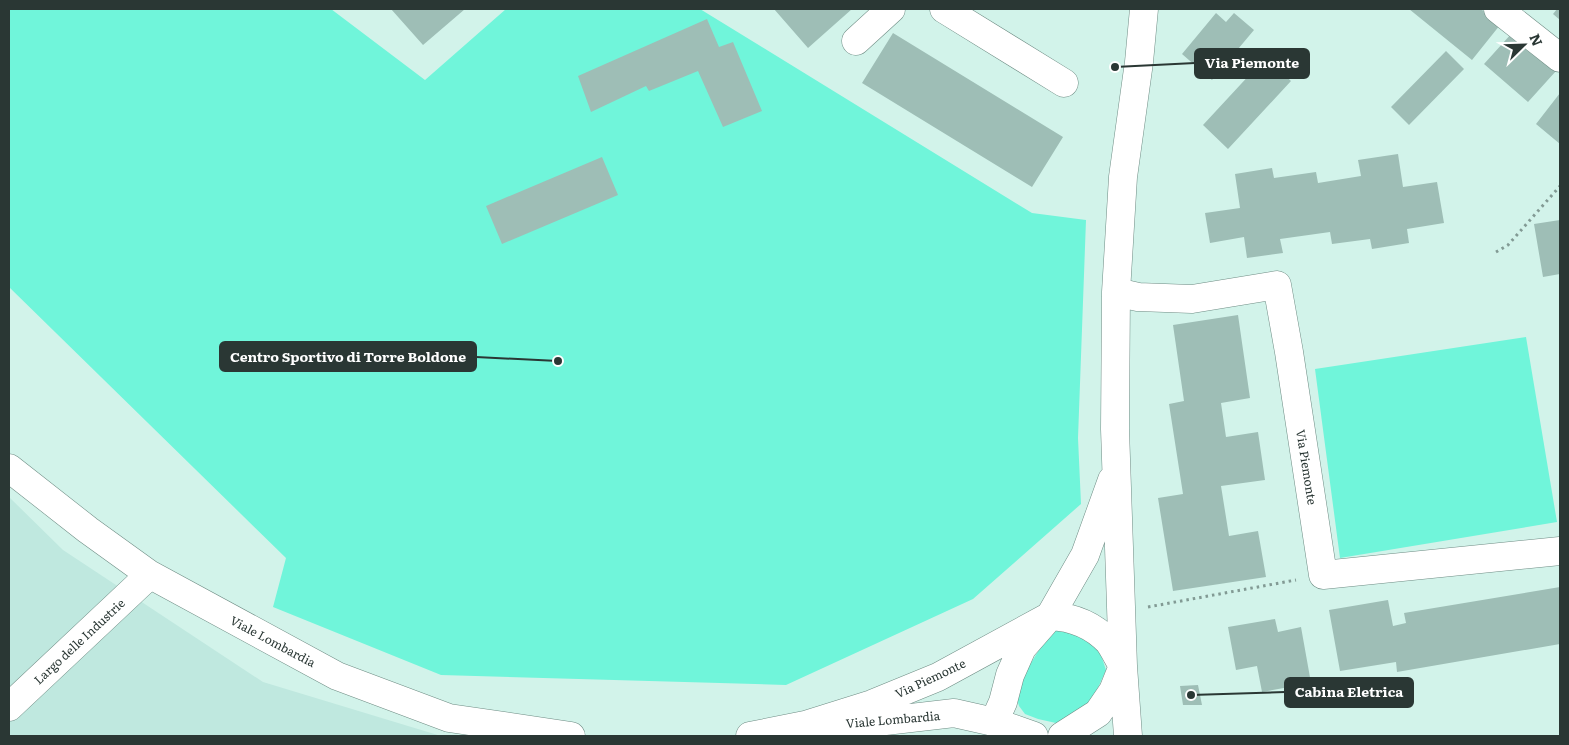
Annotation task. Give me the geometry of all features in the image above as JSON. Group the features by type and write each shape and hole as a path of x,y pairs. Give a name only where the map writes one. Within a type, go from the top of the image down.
{"street":[{"path":"856,41 891,9"},
{"path":"944,9 1064,84"},
{"path":"1128,736 1123,666 1115,429 1116,292 1123,177 1139,62 1144,9"},
{"path":"1498,9 1560,58"},
{"name":"Via Piemonte","path":"1116,292 1138,298 1192,299 1277,285 1323,575"},
{"path":"994,722 1003,702 1010,675 1022,648 1050,616 1085,555 1117,464"},
{"name":"Viale Lombardia","path":"9,468 88,530 149,574 337,676 449,718 571,736"},
{"path":"1323,575 1560,551"},
{"name":"Largo delle Industrie","path":"9,708 149,574"},
{"path":"1050,616 1062,616 1092,627 1109,643 1123,666"},
{"name":"Via Piemonte","path":"804,725 872,704 938,677 1050,616"},
{"path":"1062,736 1098,714 1113,691 1123,666"},
{"name":"Viale Lombardia","path":"750,736 804,725 868,723 954,713 994,722 1034,736"}],"path":[{"path":"1496,252 1508,245 1560,186"},
{"path":"1140,608 1323,575"}],"shaded area":[{"path":"9,497 63,550 263,682 441,736 9,736"}],"green space":[{"path":"9,9 331,9 425,80 506,9 700,9 1032,213 1086,220 1078,438 1081,504 973,599 786,685 441,675 273,607 286,558 9,287"},
{"path":"1526,337 1557,522 1340,558 1315,369"},
{"path":"1053,627 1079,633 1100,652 1106,670 1092,701 1063,723 1038,719 1025,714 1019,706 1016,695 1023,676"}],"building":[{"path":"391,9 465,9 423,45"},
{"path":"774,9 852,9 808,48"},
{"path":"1409,9 1481,9 1500,25 1472,60"},
{"path":"1557,9 1560,9 1560,20 1553,14"},
{"path":"1216,13 1226,22 1234,13 1254,30 1212,80 1182,54"},
{"path":"707,19 719,47 733,42 762,111 723,127 698,71 649,91 646,86 591,112 578,76"},
{"path":"893,33 1063,137 1032,187 862,83"},
{"path":"1512,33 1556,71 1528,102 1484,64"},
{"path":"1446,51 1464,69 1409,125 1391,107"},
{"path":"1266,57 1291,81 1228,149 1203,125"},
{"path":"1560,93 1560,144 1536,124"},
{"path":"1398,154 1403,187 1437,182 1444,223 1407,229 1409,243 1372,249 1370,239 1332,244 1330,232 1280,239 1283,253 1247,258 1244,237 1210,243 1205,213 1240,208 1235,174 1272,168 1274,178 1316,172 1318,183 1361,176 1358,160"},
{"path":"602,157 618,195 502,244 486,206"},
{"path":"1560,220 1560,274 1543,277 1534,224"},
{"path":"1238,315 1250,398 1221,403 1226,437 1258,432 1265,480 1221,486 1229,536 1258,531 1266,577 1173,591 1158,498 1183,494 1169,404 1184,401 1173,325"},
{"path":"1560,587 1560,644 1397,672 1396,662 1340,671 1329,610 1388,600 1393,626 1406,623 1404,613"},
{"path":"1275,619 1278,632 1301,627 1311,683 1262,692 1257,666 1236,670 1228,627"},
{"path":"1198,685 1202,705 1183,705 1180,686"}],"place":[{"name":"Via Piemonte","path":"1115,67"},
{"name":"Centro Sportivo di Torre Boldone","path":"558,361"},
{"name":"Cabina Eletrica","path":"1191,695"}]}
